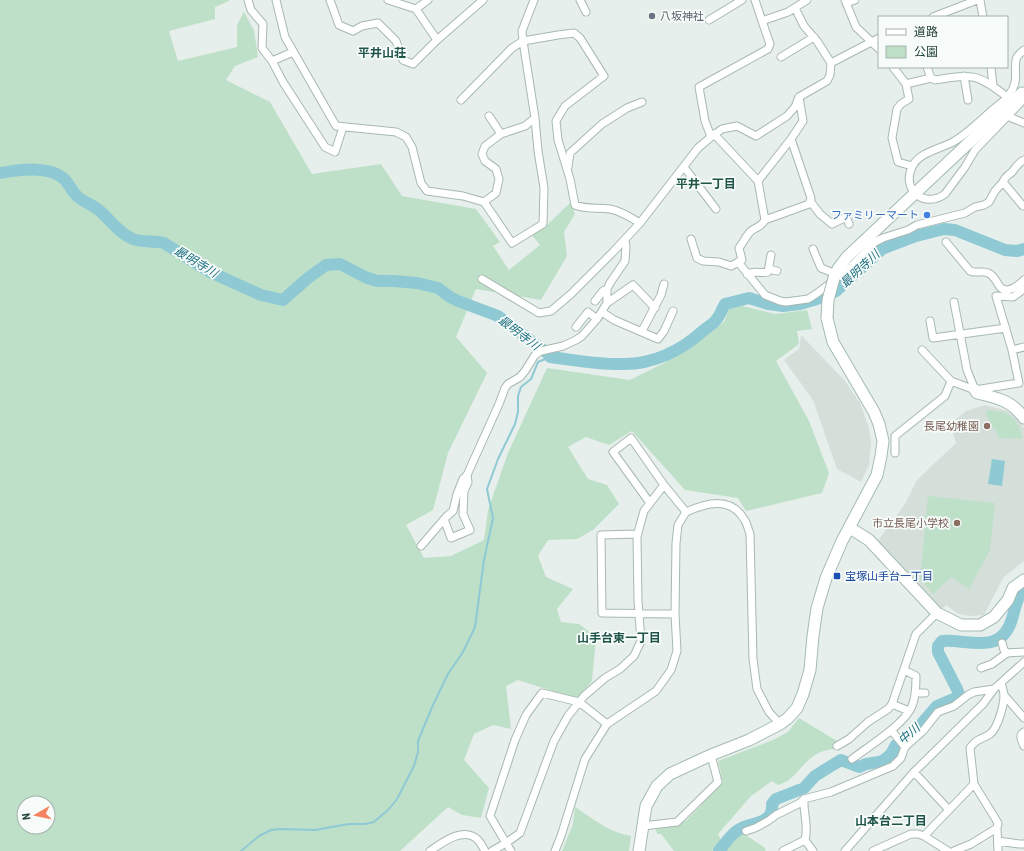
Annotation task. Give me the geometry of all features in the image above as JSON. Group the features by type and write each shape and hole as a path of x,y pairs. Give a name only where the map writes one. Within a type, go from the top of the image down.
{"street":[{"path":"248,0 251,10 263,24 262,48 272,61 283,82 325,147 335,152 343,127"},
{"path":"276,0 286,37 293,52 336,126 396,132 406,137 412,147 421,183 428,191 463,196 484,202 512,243 543,224 544,188 522,31 534,0"},
{"path":"330,0 339,25 353,30 362,26 378,23 396,41 403,60 413,64 437,40 484,0"},
{"path":"388,0 416,9 437,40"},
{"path":"416,9 428,0"},
{"path":"580,0 586,12"},
{"path":"709,20 742,0"},
{"path":"691,239 697,258 703,261 719,262 731,266 742,260 739,248 751,231 762,226 765,220 758,181 713,135 705,121 699,87 768,49 770,44 754,0"},
{"path":"762,21 795,8 807,0"},
{"path":"855,0 846,1 856,27 878,48"},
{"path":"936,16 979,0 983,16"},
{"path":"482,279 539,313 551,310 571,294 625,240 698,148 713,135 722,129 737,126 756,136 787,116 795,107 800,97 827,81 830,75 831,63 814,37 804,26 795,8"},
{"path":"461,100 512,48 523,41 574,33 580,38 604,76 565,106 556,121 558,140 568,172 575,205 591,209 610,209 622,212 640,223"},
{"path":"781,57 814,37"},
{"path":"831,63 878,38"},
{"path":"1023,96 1007,116 975,150 946,194 929,200 915,194 910,179 912,166 930,151 952,142 969,131 1007,97 1013,90 1015,83 1016,58 1024,50"},
{"path":"272,61 293,52"},
{"path":"894,68 906,84 909,99 901,104 897,109 892,138 898,162 912,166"},
{"path":"927,68 932,78"},
{"path":"991,68 992,86"},
{"path":"1016,70 1022,78"},
{"path":"906,84 932,78 935,80 964,76 980,78 1007,97"},
{"path":"964,76 968,100"},
{"path":"640,846 646,806 658,786 670,774 748,740 780,724 788,718 796,708 803,694 810,670 817,608 826,578 842,542 877,476 882,456 883,441 879,424 874,412 833,342 829,329 827,318 828,300 835,276 848,257 1023,96"},
{"path":"758,181 803,121 800,97"},
{"path":"568,172 570,153 577,146 610,118 627,108 642,102"},
{"path":"489,116 501,134"},
{"path":"1007,116 1024,123"},
{"path":"484,202 496,193 499,180 496,169 485,161 482,154 485,146 501,134 525,126 535,118"},
{"path":"791,139 811,198 810,201 820,214 832,224 846,217 848,224"},
{"path":"738,262 765,295 786,302 808,299 848,270 875,242 908,230 917,225 965,213 975,207 989,202 995,191 1003,182 1004,177 1012,172 1018,164 1024,160"},
{"path":"684,167 716,209"},
{"path":"1003,182 1023,206"},
{"path":"765,220 809,204 810,201"},
{"path":"421,546 444,519 453,511 457,494 463,479 467,475 499,404 504,388 520,377 535,355 541,351 563,346 576,340 582,336 602,312 606,303 607,289 625,262 625,240"},
{"path":"946,242 970,271 986,272 990,274 996,279 1001,288 1004,290 1014,288 1024,280"},
{"path":"813,249 821,268 835,276"},
{"path":"747,274 754,271 764,273 768,272 771,255"},
{"path":"769,269 777,271"},
{"path":"642,331 655,308 664,284"},
{"path":"606,303 633,285 655,308"},
{"path":"595,301 602,291 607,289"},
{"path":"975,390 1021,383 996,296 1013,297 1024,289"},
{"path":"954,302 967,370 975,390"},
{"path":"602,312 614,320 658,339 664,331 673,311"},
{"path":"576,327 588,312 597,319"},
{"path":"930,321 933,338 1006,328"},
{"path":"1012,350 1024,347"},
{"path":"922,350 951,381 975,390 977,393 996,397 1014,405 1024,418"},
{"path":"895,454 895,436 945,396 951,381"},
{"path":"650,502 613,452 631,438 664,485 686,512"},
{"path":"444,519 451,538 470,530 463,514 464,491 468,482 467,475"},
{"path":"492,851 520,833 554,741 568,716 579,702 605,678 620,669 634,656 641,641 639,613 638,534 644,510 664,485"},
{"path":"555,851 562,836 585,759 607,724 656,691 672,670 678,651 675,614 676,543 678,525 686,512 701,505 713,503 731,507 744,519 750,534 753,659 758,689 769,712 780,724"},
{"path":"850,528 869,540 937,613 961,625 980,625 994,617 1008,600 1014,588 1024,580"},
{"path":"638,534 601,535 602,613 675,614"},
{"path":"837,746 868,722 888,709 892,704 916,634 937,613"},
{"path":"1002,644 1007,653"},
{"path":"981,668 992,664 1007,653 1024,652"},
{"path":"845,851 914,772 983,704 994,689 1024,662"},
{"path":"852,759 891,730 909,711 915,692 916,676 904,670"},
{"path":"998,851 998,823 974,784 970,748 975,741 994,731 1000,715 1004,695 1001,683"},
{"path":"746,831 768,821 776,815 800,803 804,799 831,792 887,770 902,758 905,748 923,731 938,712 954,706 974,692 994,689"},
{"path":"915,692 925,693"},
{"path":"511,851 490,816 515,740 526,716 542,693 579,702 607,724"},
{"path":"1004,695 1024,718"},
{"path":"892,704 909,711"},
{"path":"891,730 905,748"},
{"path":"1024,732 1021,735 1024,746"},
{"path":"643,826 677,822 718,782 711,755"},
{"path":"914,772 949,810"},
{"path":"924,836 974,784"},
{"path":"783,851 805,840 808,832 803,805 804,799"},
{"path":"954,851 971,847 997,828"},
{"path":"430,851 441,848 458,834 467,835 477,840 485,851"},
{"path":"873,851 911,834 924,836 948,851"},
{"path":"805,840 813,851"},
{"path":"998,841 1024,844"}],"shaded area":[{"path":"801,335 845,381 860,403 869,428 871,443 869,465 861,482 837,469 813,400 784,360 799,349"},
{"name":"市立長尾小学校","path":"985,405 1008,411 1018,418 1024,428 1024,561 1003,578 984,615 969,616 958,614 946,605 942,609 877,542 905,504 917,480 956,443 950,424 966,411"}],"green space":[{"path":"0,0 229,0 215,7 215,19 169,31 178,61 237,47 237,25 244,12 254,30 258,57 235,66 226,80 270,102 312,174 381,164 402,196 476,209 500,242 493,246 509,270 540,245 531,234 548,224 571,202 575,214 564,232 567,256 541,300 476,289 456,337 487,373 448,453 433,510 406,525 424,558 451,556 484,540 488,510 508,453 547,368 630,380 664,363 724,322 729,309 735,304 775,314 807,310 812,329 797,331 799,344 776,361 809,421 829,473 822,493 746,511 738,498 685,490 632,431 609,445 586,437 568,447 588,479 607,485 619,504 593,530 577,539 548,540 538,556 546,577 573,589 557,609 561,622 579,624 596,637 592,681 577,699 518,680 506,686 511,729 493,725 474,734 464,760 489,788 481,818 462,815 448,807 400,851 0,851"},
{"path":"987,410 1004,412 1009,415 1019,427 1022,439 999,438 986,414"},
{"path":"928,496 995,503 990,550 969,589 951,577 933,594 920,579"},
{"path":"799,718 837,741 834,749 813,756 787,781 778,785 772,781 751,796 718,834 722,842 712,851 674,851 661,834 657,834 656,829 675,826 687,820 723,782 718,761 773,740 788,732"},
{"path":"575,807 616,832 631,836 629,851 562,851 573,824"},
{"path":"737,834 744,834 764,847 766,851 724,851"}],"water":[{"path":"992,459 1005,461 1002,486 988,484"}],"waterway":[{"name":"最明寺川","path":"0,173 41,170 56,174 65,180 78,197 98,210 128,237 141,241 164,243 210,272 261,295 283,300 308,278 326,265 340,264 365,277 377,281 417,283 438,288 458,301 498,316 547,353 550,357 605,364 646,362 677,350 713,323 719,317 725,304 749,298 768,304 783,306 800,304 817,299 836,291 882,249 916,236 944,229 955,230 1005,250 1017,251 1024,249"},
{"path":"241,851 259,836 271,830 315,830 349,824 365,824 374,822 389,809 397,799 414,766 418,752 418,741 433,705 448,674 463,652 475,627 484,560 493,518 487,489 498,459 515,424 518,412 518,396 521,387 531,379 538,362 550,357"},
{"name":"中川","path":"719,851 735,832 743,827 760,822 769,816 772,811 772,804 776,799 804,788 815,776 841,760 859,767 884,760 891,754 896,745 918,728 937,706 956,698 959,695 957,689 938,652 938,646 942,641 983,643 992,642 1000,638 1007,630 1018,599 1024,588"}],"place":[{"name":"八坂神社","path":"652,16"},
{"name":"ファミリーマート","path":"927,215"},
{"name":"長尾幼稚園","path":"987,426"},
{"name":"市立長尾小学校","path":"957,523"},
{"name":"宝塚山手台一丁目","path":"837,576"}],"district":[{"name":"平井山荘","path":"382,53"},
{"name":"平井一丁目","path":"706,184"},
{"name":"山手台東一丁目","path":"619,638"},
{"name":"山本台二丁目","path":"891,821"}]}
